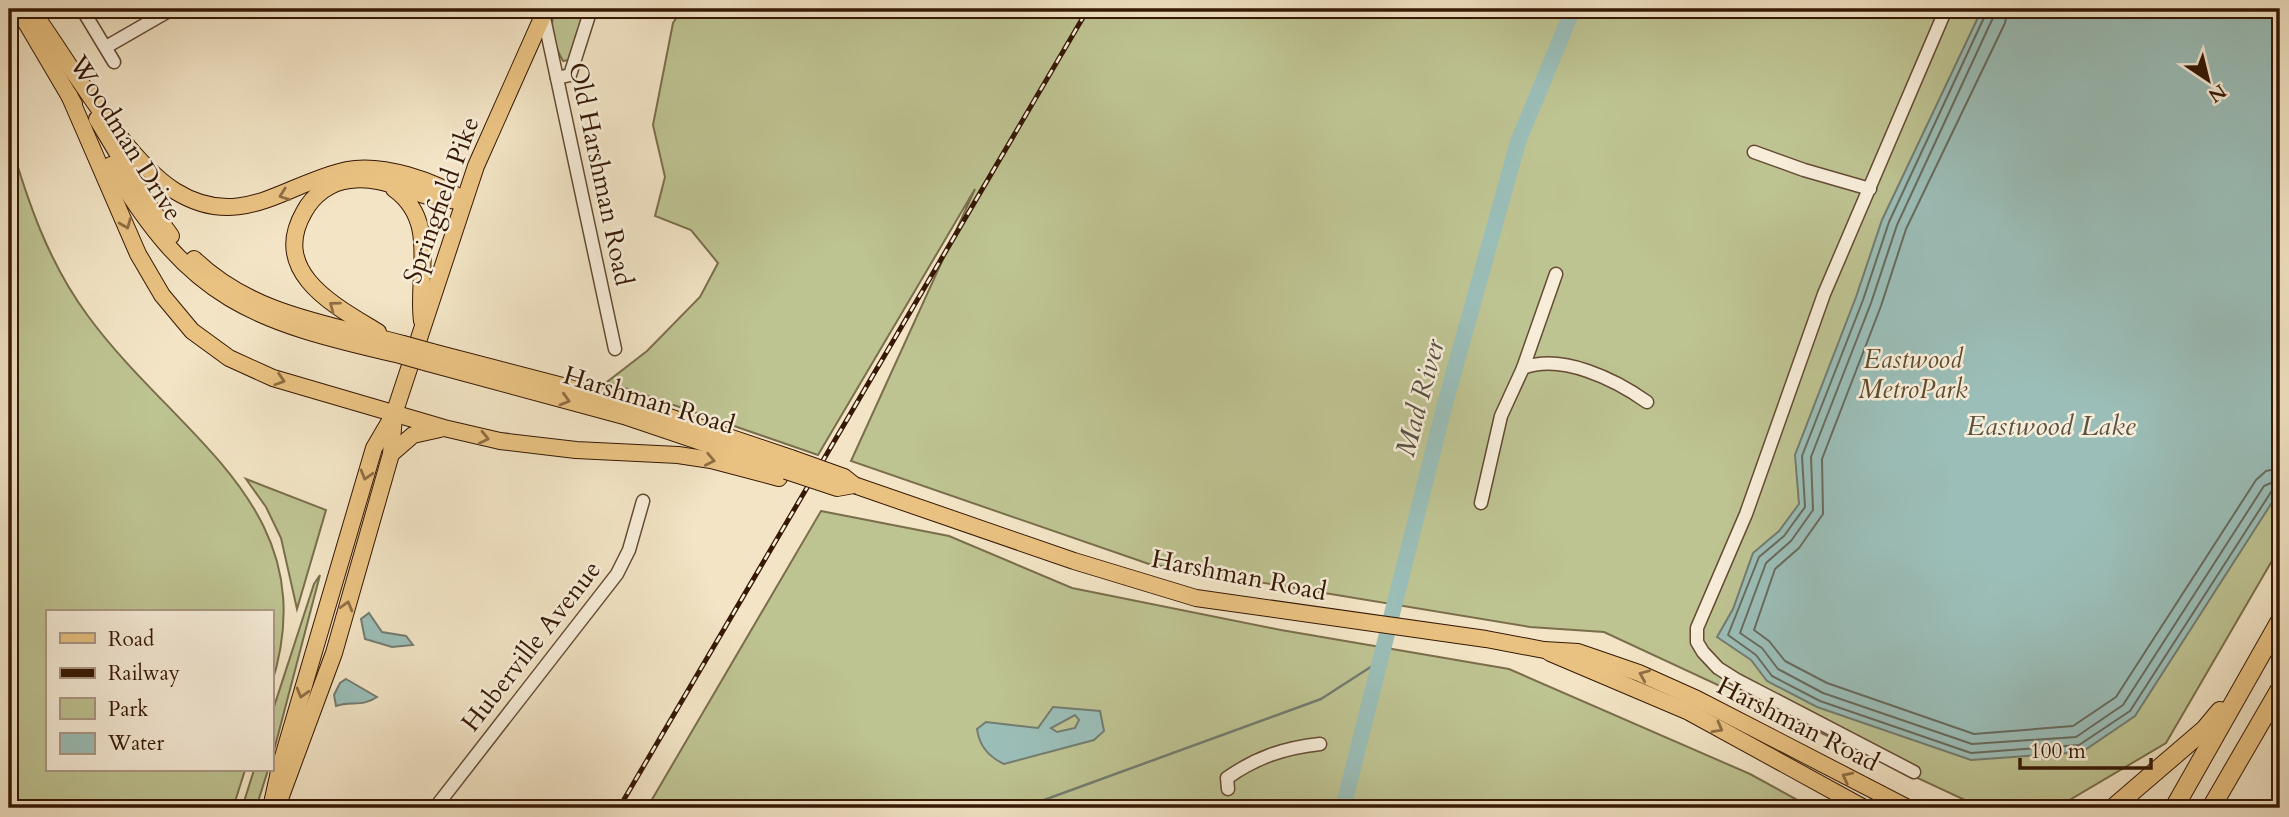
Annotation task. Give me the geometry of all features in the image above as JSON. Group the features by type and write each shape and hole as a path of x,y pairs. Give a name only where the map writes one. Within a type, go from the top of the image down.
{"highway":[{"path":"2174,808 2280,621"},
{"path":"2113,808 2206,729 2256,664"},
{"path":"2211,808 2280,690"},
{"path":"2102,808 2149,776"}],"main road":[{"name":"Woodman Drive","path":"27,10 69,94 148,224 171,251 205,283 236,304 306,332 398,346"},
{"name":"Woodman Drive","path":"27,10 148,204 166,229 201,266 278,312 398,346"},
{"path":"27,10 126,144 161,181 192,200 211,206 248,205 290,193 339,172 374,169 450,191 464,200"},
{"name":"Springfield Pike","path":"273,808 280,767 373,448 394,414 464,200 544,11"},
{"path":"69,94 138,254 162,295 192,331 229,358 272,378 500,442 576,450 625,451 785,469 840,495 884,495"},
{"path":"398,346 323,298 304,275 296,247 301,218 316,196 327,188 351,180 379,182 446,202 464,200"},
{"path":"379,182 407,200 419,220 423,243 418,295 423,325"},
{"name":"Harshman Road","path":"398,346 430,358 628,403 785,469 844,477 854,485 1074,561 1196,598 1544,650 1577,652 1639,673 1696,699 1908,808"},
{"name":"Springfield Pike","path":"273,808 292,771 334,653 391,454 394,414"},
{"path":"391,454 413,435 444,428"},
{"name":"Harshman Road","path":"1544,650 1689,712 1864,808"}],"street":[{"path":"82,9 114,62"},
{"path":"106,47 172,9"},
{"path":"557,78 570,75 591,9"},
{"path":"1914,772 1728,674 1703,652 1696,635 1703,609 1746,514 1824,294 1946,9"},
{"name":"Old Harshman Road","path":"544,11 615,349"},
{"path":"1754,152 1870,189"},
{"path":"1481,503 1501,416 1523,368 1556,274"},
{"path":"1523,368 1554,365 1579,370 1606,379 1647,402"},
{"name":"Huberville Avenue","path":"435,808 617,574 629,550 643,501"},
{"path":"1228,789 1227,778 1263,756 1287,748 1320,744"}],"green space":[{"path":"556,9 585,9 569,60 563,61 553,35 552,22"},
{"name":"Eastwood MetroPark","path":"682,9 2280,9 2280,547 2166,743 2056,808 1982,808 1604,632 1530,627 1149,564 851,461 975,189 818,455 607,382 647,351 700,297 718,263 691,230 655,216 665,177 653,125 673,23"},
{"path":"9,138 50,253 74,295 124,360 235,481 262,523 279,571 283,624 273,676 273,610 46,610 46,772 244,772 233,808 9,808"},
{"path":"246,479 326,510 297,609 281,538 266,507"},
{"path":"821,511 949,536 1072,588 1281,630 1509,669 1750,774 1812,808 647,808"},
{"path":"320,575 273,752 273,710 314,584"},
{"path":"253,772 267,772 256,808 242,808"}],"water":[{"name":"Eastwood Lake","path":"1982,9 2280,9 2280,490 2135,716 2082,752 1971,760 1817,707 1767,681 1751,660 1717,637 1733,609 1753,553 1779,531 1799,504 1795,455 1856,297 1882,220"},
{"path":"369,613 382,632 406,636 413,645 392,647 365,639 361,619"},
{"path":"346,679 377,697 367,702 336,706 334,695 340,683"},
{"path":"1053,707 1100,711 1104,731 1094,740 1004,764 986,750 977,729 986,722 1038,728","holes":["1075,715 1079,720 1075,728 1057,732 1051,728"]}],"waterway":[{"name":"Mad River","path":"1343,808 1445,404 1518,142 1573,9"},
{"path":"1022,808 1321,699 1380,661"}],"railway":[{"path":"619,808 1088,9"}]}
